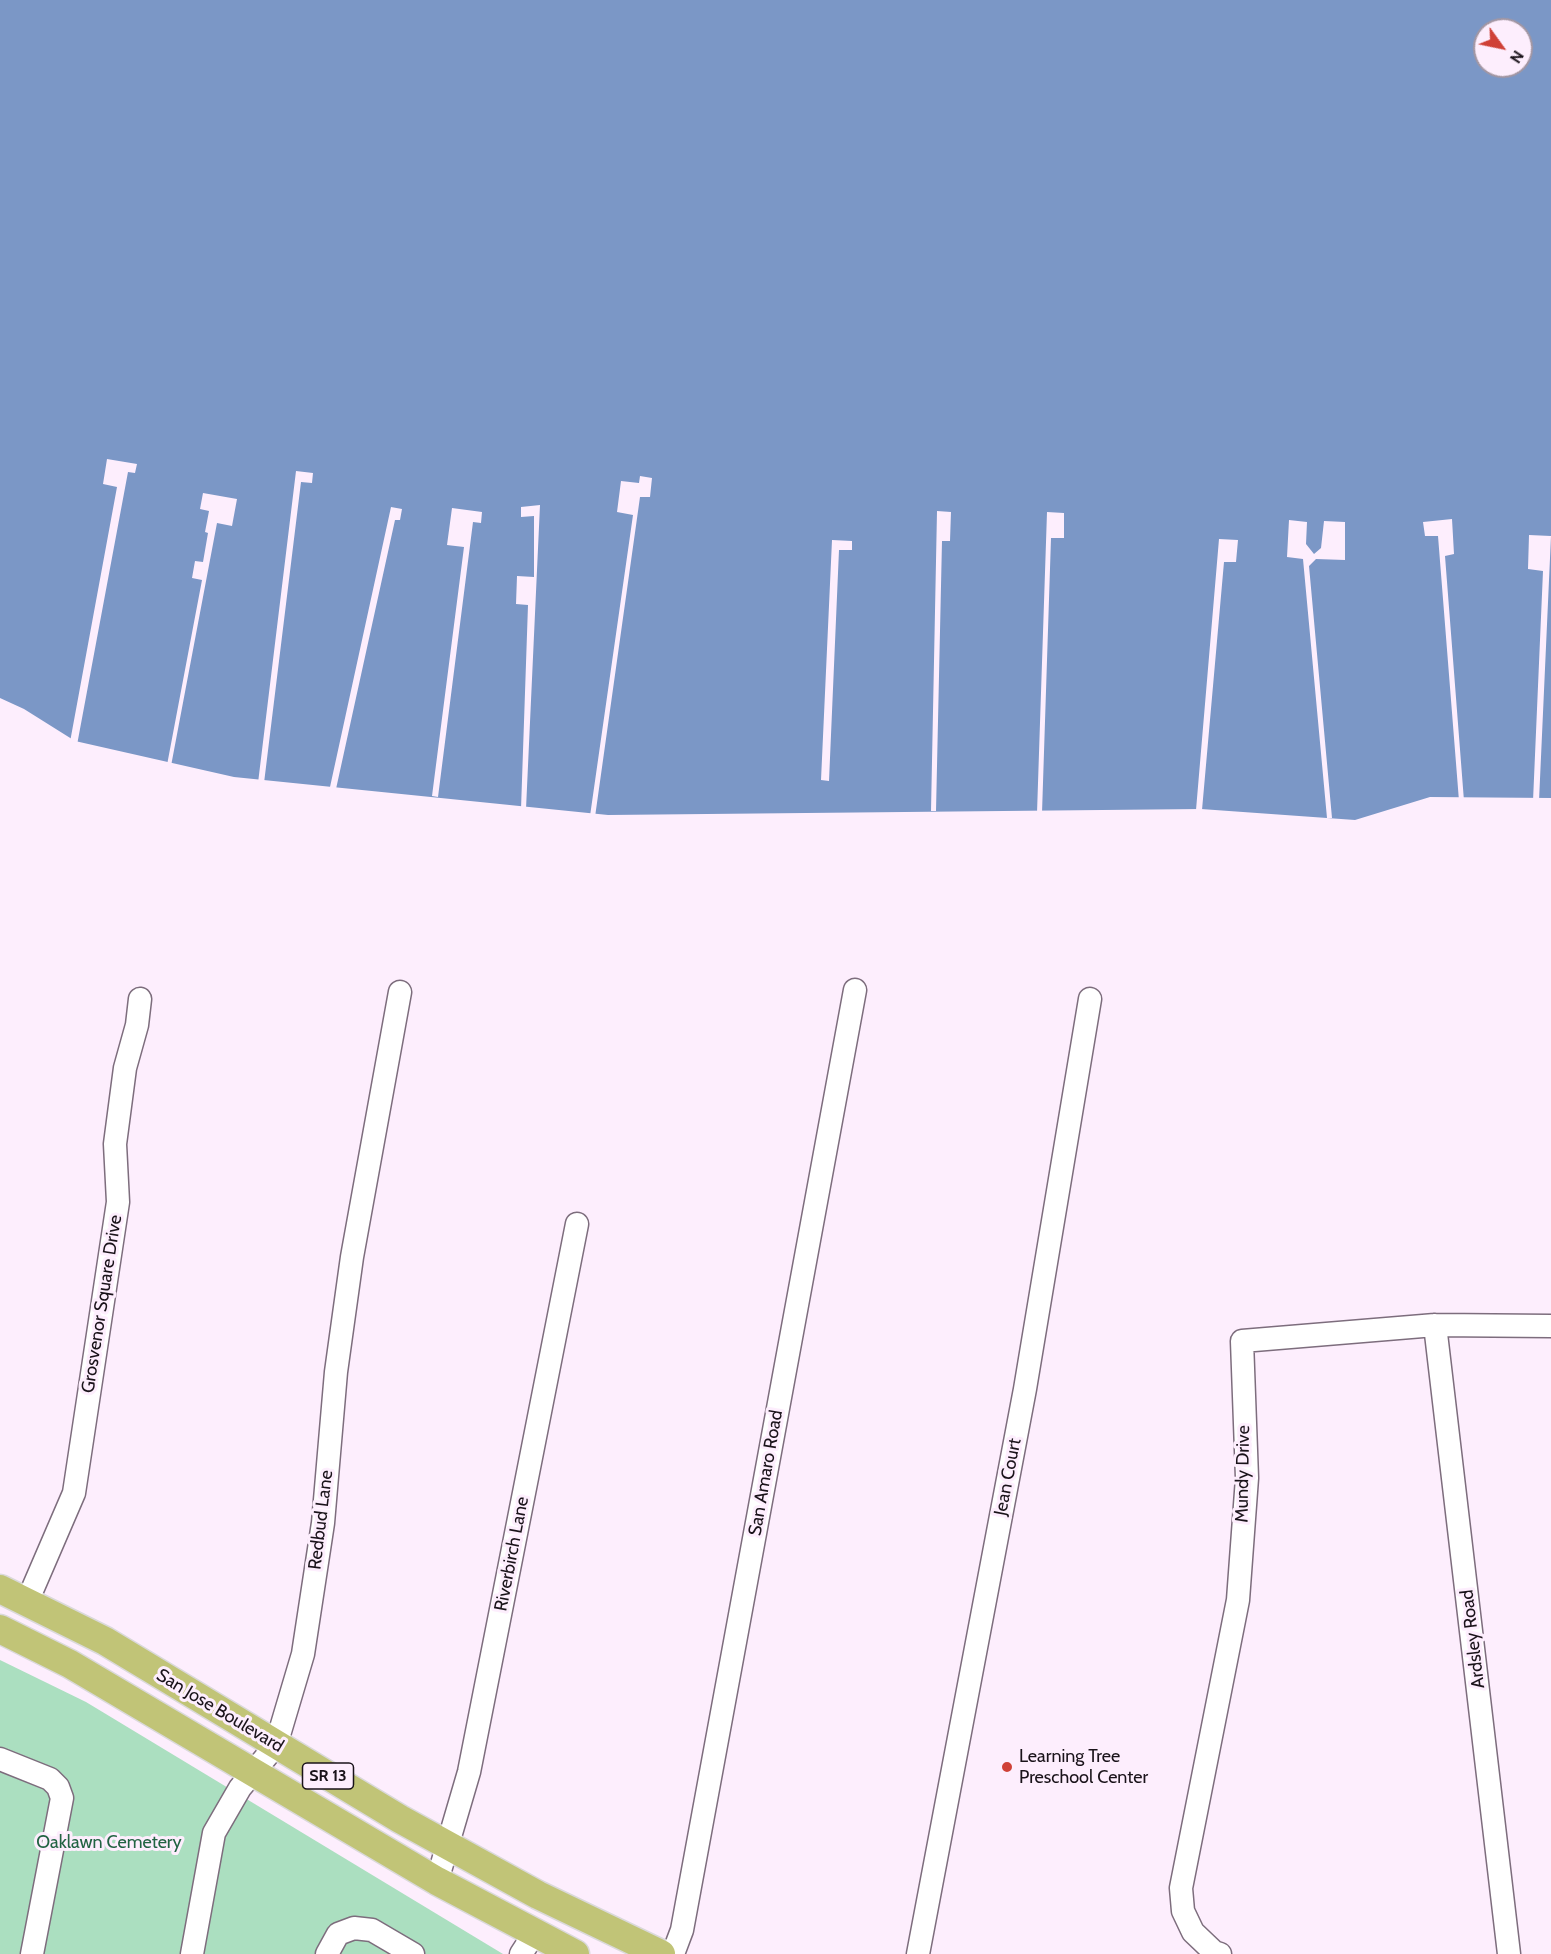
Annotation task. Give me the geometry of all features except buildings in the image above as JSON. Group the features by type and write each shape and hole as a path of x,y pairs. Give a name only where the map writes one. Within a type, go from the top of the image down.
{"main road":[{"name":"San Jose Boulevard","path":"0,1589 105,1641 276,1746 449,1846 538,1895 661,1954"},
{"name":"San Jose Boulevard","path":"0,1629 70,1664 437,1881 528,1944 575,1954"}],"street":[{"name":"San Amaro Road","path":"673,1954 682,1930 855,990"},
{"name":"Redbud Lane","path":"192,1954 214,1833 240,1788 276,1746 303,1654 323,1523 336,1372 352,1257 400,992"},
{"name":"Grosvenor Square Drive","path":"27,1602 74,1493 118,1202 115,1144 123,1079 137,1025 140,999"},
{"name":"Jean Court","path":"918,1954 1025,1389 1090,999"},
{"name":"Riverbirch Lane","path":"437,1881 469,1772 577,1224"},
{"name":"Mundy Drive","path":"1220,1954 1214,1952 1193,1932 1183,1911 1181,1888 1238,1600 1247,1478 1242,1341 1435,1325 1551,1326"},
{"name":"Ardsley Road","path":"1435,1325 1509,1954"},
{"path":"0,1759 50,1779 58,1787 62,1798 32,1954"},
{"path":"327,1954 338,1934 354,1928 372,1930 413,1954"}],"green space":[{"name":"Oaklawn Cemetery","path":"0,1660 86,1702 503,1954 0,1954"}],"water":[{"path":"0,0 1551,0 1551,798 1430,797 1355,820 1201,809 608,815 234,777 75,741 24,709 0,698"}],"pier":[{"path":"107,459 137,464 135,473 128,472 77,745 70,742 117,487 103,484"},
{"path":"296,471 313,473 312,483 301,482 264,783 258,783"},
{"path":"640,476 652,478 650,497 640,497 595,817 590,816 633,515 617,512 621,481 639,483"},
{"path":"203,493 237,499 232,526 217,523 171,766 167,765 202,580 192,578 195,561 203,562 208,533 205,532 209,511 200,509"},
{"path":"540,505 526,809 521,809 528,605 516,604 517,576 534,577 534,516 521,517 521,507"},
{"path":"391,507 402,509 400,520 395,520 336,789 330,787"},
{"path":"452,508 482,512 481,523 473,522 438,797 432,796 464,547 447,545"},
{"path":"937,511 951,512 950,541 942,541 936,811 931,811"},
{"path":"1047,512 1064,513 1064,538 1051,538 1042,813 1037,813"},
{"path":"1452,519 1454,554 1445,556 1464,801 1459,801 1438,536 1425,536 1423,522"},
{"path":"1289,520 1307,522 1306,544 1314,554 1321,548 1324,521 1345,522 1345,560 1316,559 1309,566 1332,818 1327,818 1303,559 1287,557"},
{"path":"1529,535 1551,536 1539,801 1533,801 1543,571 1528,569"},
{"path":"1219,539 1238,540 1236,562 1224,562 1202,810 1196,810"},
{"path":"832,540 852,541 852,550 839,550 829,781 821,780"}],"place":[{"name":"Learning Tree Preschool Center","path":"1007,1767"}]}
